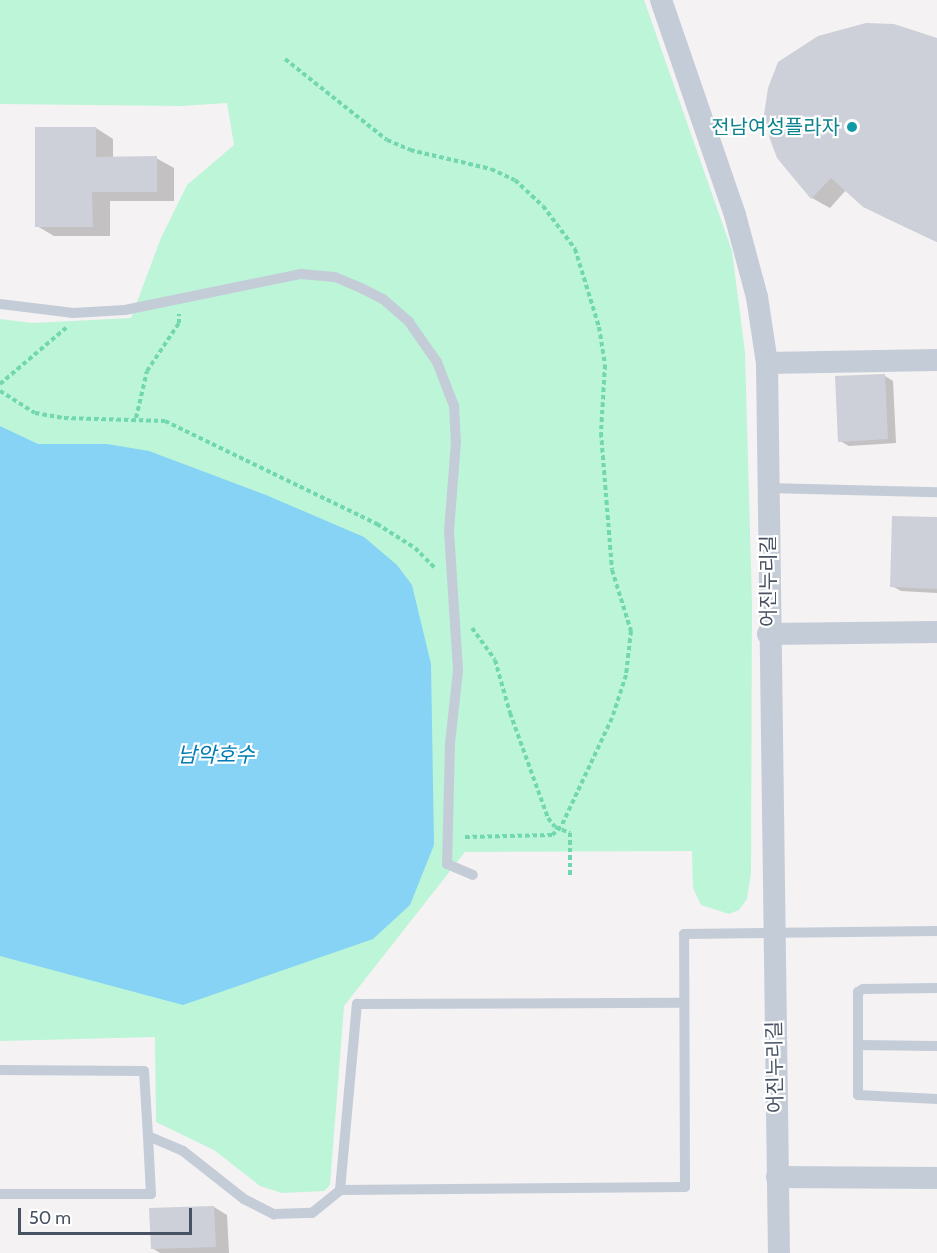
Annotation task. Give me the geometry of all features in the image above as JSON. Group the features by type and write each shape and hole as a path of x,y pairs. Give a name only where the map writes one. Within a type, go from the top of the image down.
{"street":[{"name":"어진누리길","path":"661,0 735,215 757,297 768,363 768,634 779,1253"},
{"path":"768,363 937,360"},
{"path":"768,634 937,632"},
{"path":"777,1177 937,1178"}],"lane":[{"path":"0,304 73,313 178,303 284,275 318,275 335,277 383,299 409,322 436,362 454,406 456,442 449,531 457,615 458,671 450,744 447,864 473,875"},
{"path":"768,488 937,492"},
{"path":"148,1136 183,1151 244,1199 274,1214 312,1213 340,1190 685,1187 684,934 937,931"},
{"path":"937,988 859,990 858,1045 860,1097 937,1099"},
{"path":"340,1190 357,1004 684,1004"},
{"path":"858,1045 937,1046"},
{"path":"0,1070 144,1071 151,1194 0,1194"}],"path":[{"path":"285,58 387,141 491,169 515,180 565,234 582,265 603,346 601,433 612,570 630,619 630,640 620,700 559,829 552,835 448,837"},
{"path":"136,418 147,371 179,323 178,303"},
{"path":"0,384 62,335 73,313"},
{"path":"0,391 35,413 64,418 136,418 165,421 377,524 424,555 455,591"},
{"path":"457,615 495,660 548,818 559,829 570,833 570,875"}],"green space":[{"path":"0,0 644,0 732,251 745,352 752,604 751,873 747,899 739,910 729,914 701,905 693,888 692,851 465,852 344,1006 330,1185 324,1191 282,1193 260,1186 214,1150 156,1122 155,1037 0,1041 0,319 32,323 131,318 161,238 187,185 234,145 227,103 182,106 0,104"}],"water":[{"name":"남악호수","path":"0,426 38,444 107,444 149,451 266,495 364,537 397,565 412,585 431,664 434,845 410,905 373,939 183,1005 0,956"}],"building":[{"name":"전남여성플라자","path":"866,23 894,24 937,38 937,242 863,207 831,178 811,199 777,158 770,139 764,115 768,88 778,62 818,36"},
{"path":"35,127 96,127 96,157 157,156 157,192 92,192 93,227 35,227"},
{"path":"885,374 888,439 838,442 835,376"},
{"path":"892,516 937,517 937,589 890,587"},
{"path":"214,1206 216,1247 151,1249 149,1208"}],"place":[{"name":"전남여성플라자","path":"852,127"}]}
